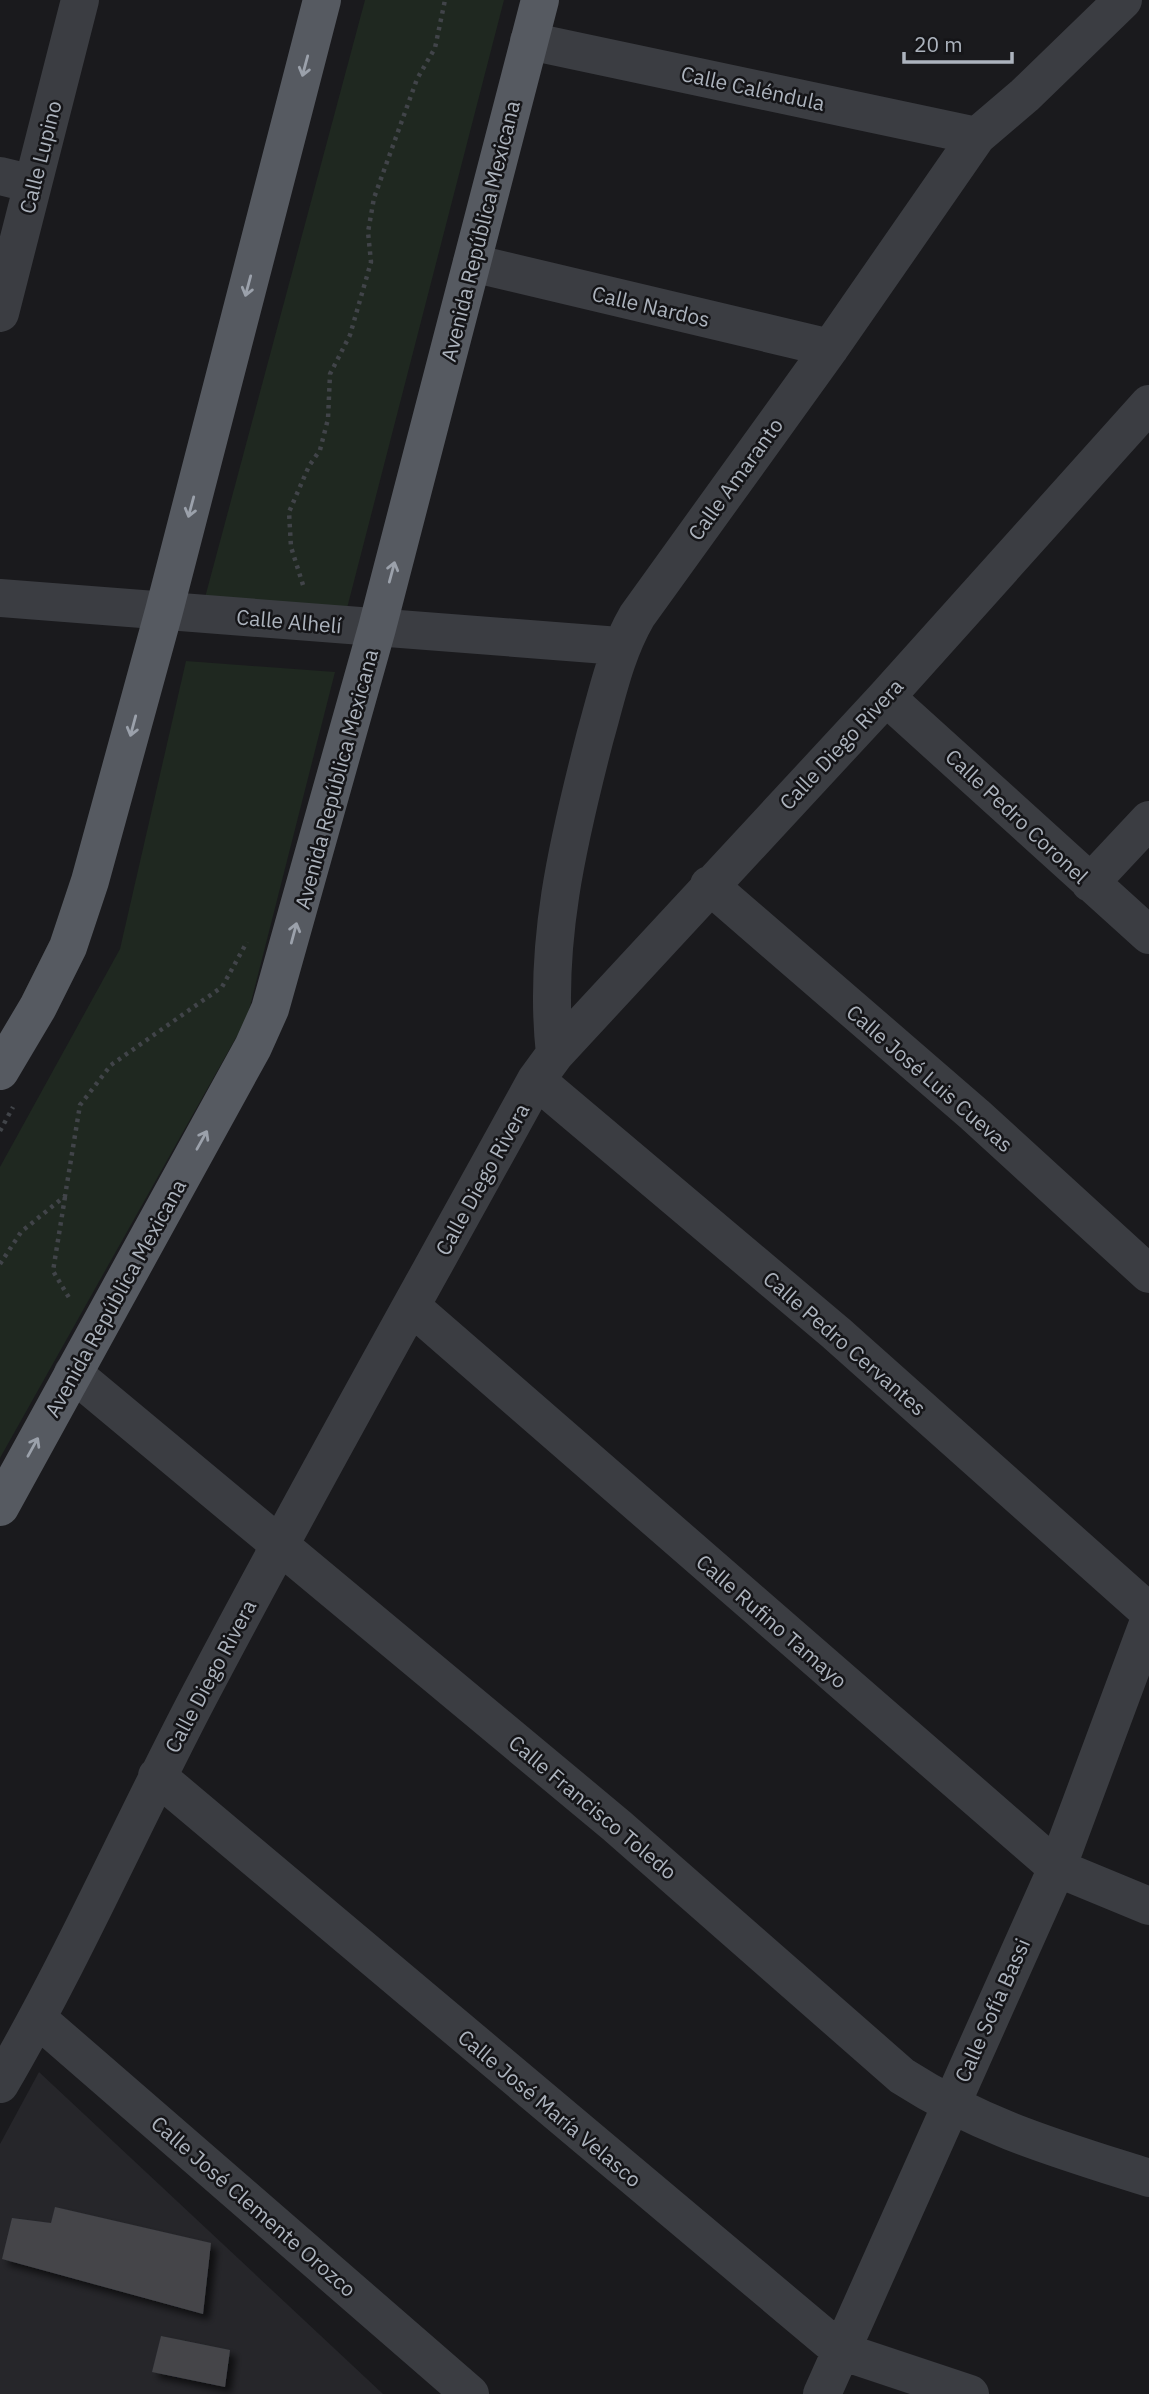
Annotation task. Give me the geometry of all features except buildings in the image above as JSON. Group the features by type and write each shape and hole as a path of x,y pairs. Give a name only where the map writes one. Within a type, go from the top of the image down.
{"main road":[{"path":"6,1073 68,947 90,881 164,611 322,0"},
{"name":"Avenida República Mexicana","path":"0,1507 253,1047 270,1009 285,964 377,628 540,0"}],"street":[{"name":"Calle Lupino","path":"0,313 17,180 80,0"},
{"name":"Calle Amaranto","path":"545,1067 558,900 582,788 620,646 637,616 830,348 977,136 1025,95 1123,0"},
{"name":"Calle Caléndula","path":"528,41 977,136"},
{"name":"Calle Nardos","path":"472,263 830,348"},
{"name":"Calle Diego Rivera","path":"0,2084 38,2019 157,1776 279,1544 545,1067 709,885 886,696 1149,404"},
{"name":"Calle Alhelí","path":"0,598 620,646"},
{"name":"Calle Pedro Coronel","path":"886,696 1149,935"},
{"path":"1090,883 1149,820"},
{"name":"Calle José Luis Cuevas","path":"709,885 975,1115 1149,1274"},
{"name":"Calle Pedro Cervantes","path":"545,1067 836,1333 1149,1612"},
{"name":"Calle Rufino Tamayo","path":"412,1307 1057,1868 1149,1906"},
{"name":"Calle Francisco Toledo","path":"73,1373 617,1826 902,2076 949,2106 1013,2134 1149,2178"},
{"name":"Calle Sofía Bassi","path":"822,2394 1057,1868 1149,1621"},
{"name":"Calle José María Velasco","path":"157,1776 841,2351 970,2394"},
{"name":"Calle José Clemente Orozco","path":"38,2019 470,2394"}],"path":[{"path":"308,597 291,547 289,512 309,466 320,450 328,419 330,374 350,335 371,262 368,232 374,198 417,79 435,48 445,0"},
{"path":"74,1304 53,1271 80,1105 111,1065 222,987 254,933"},
{"path":"0,1131 6,1073"},
{"path":"0,1265 21,1232 65,1196"}],"shaded area":[{"path":"365,0 504,0 345,616 203,605"},
{"path":"186,661 335,672 247,1018 0,1458 0,1167 120,949"},
{"path":"39,2072 383,2394 0,2394 0,2144"}]}
